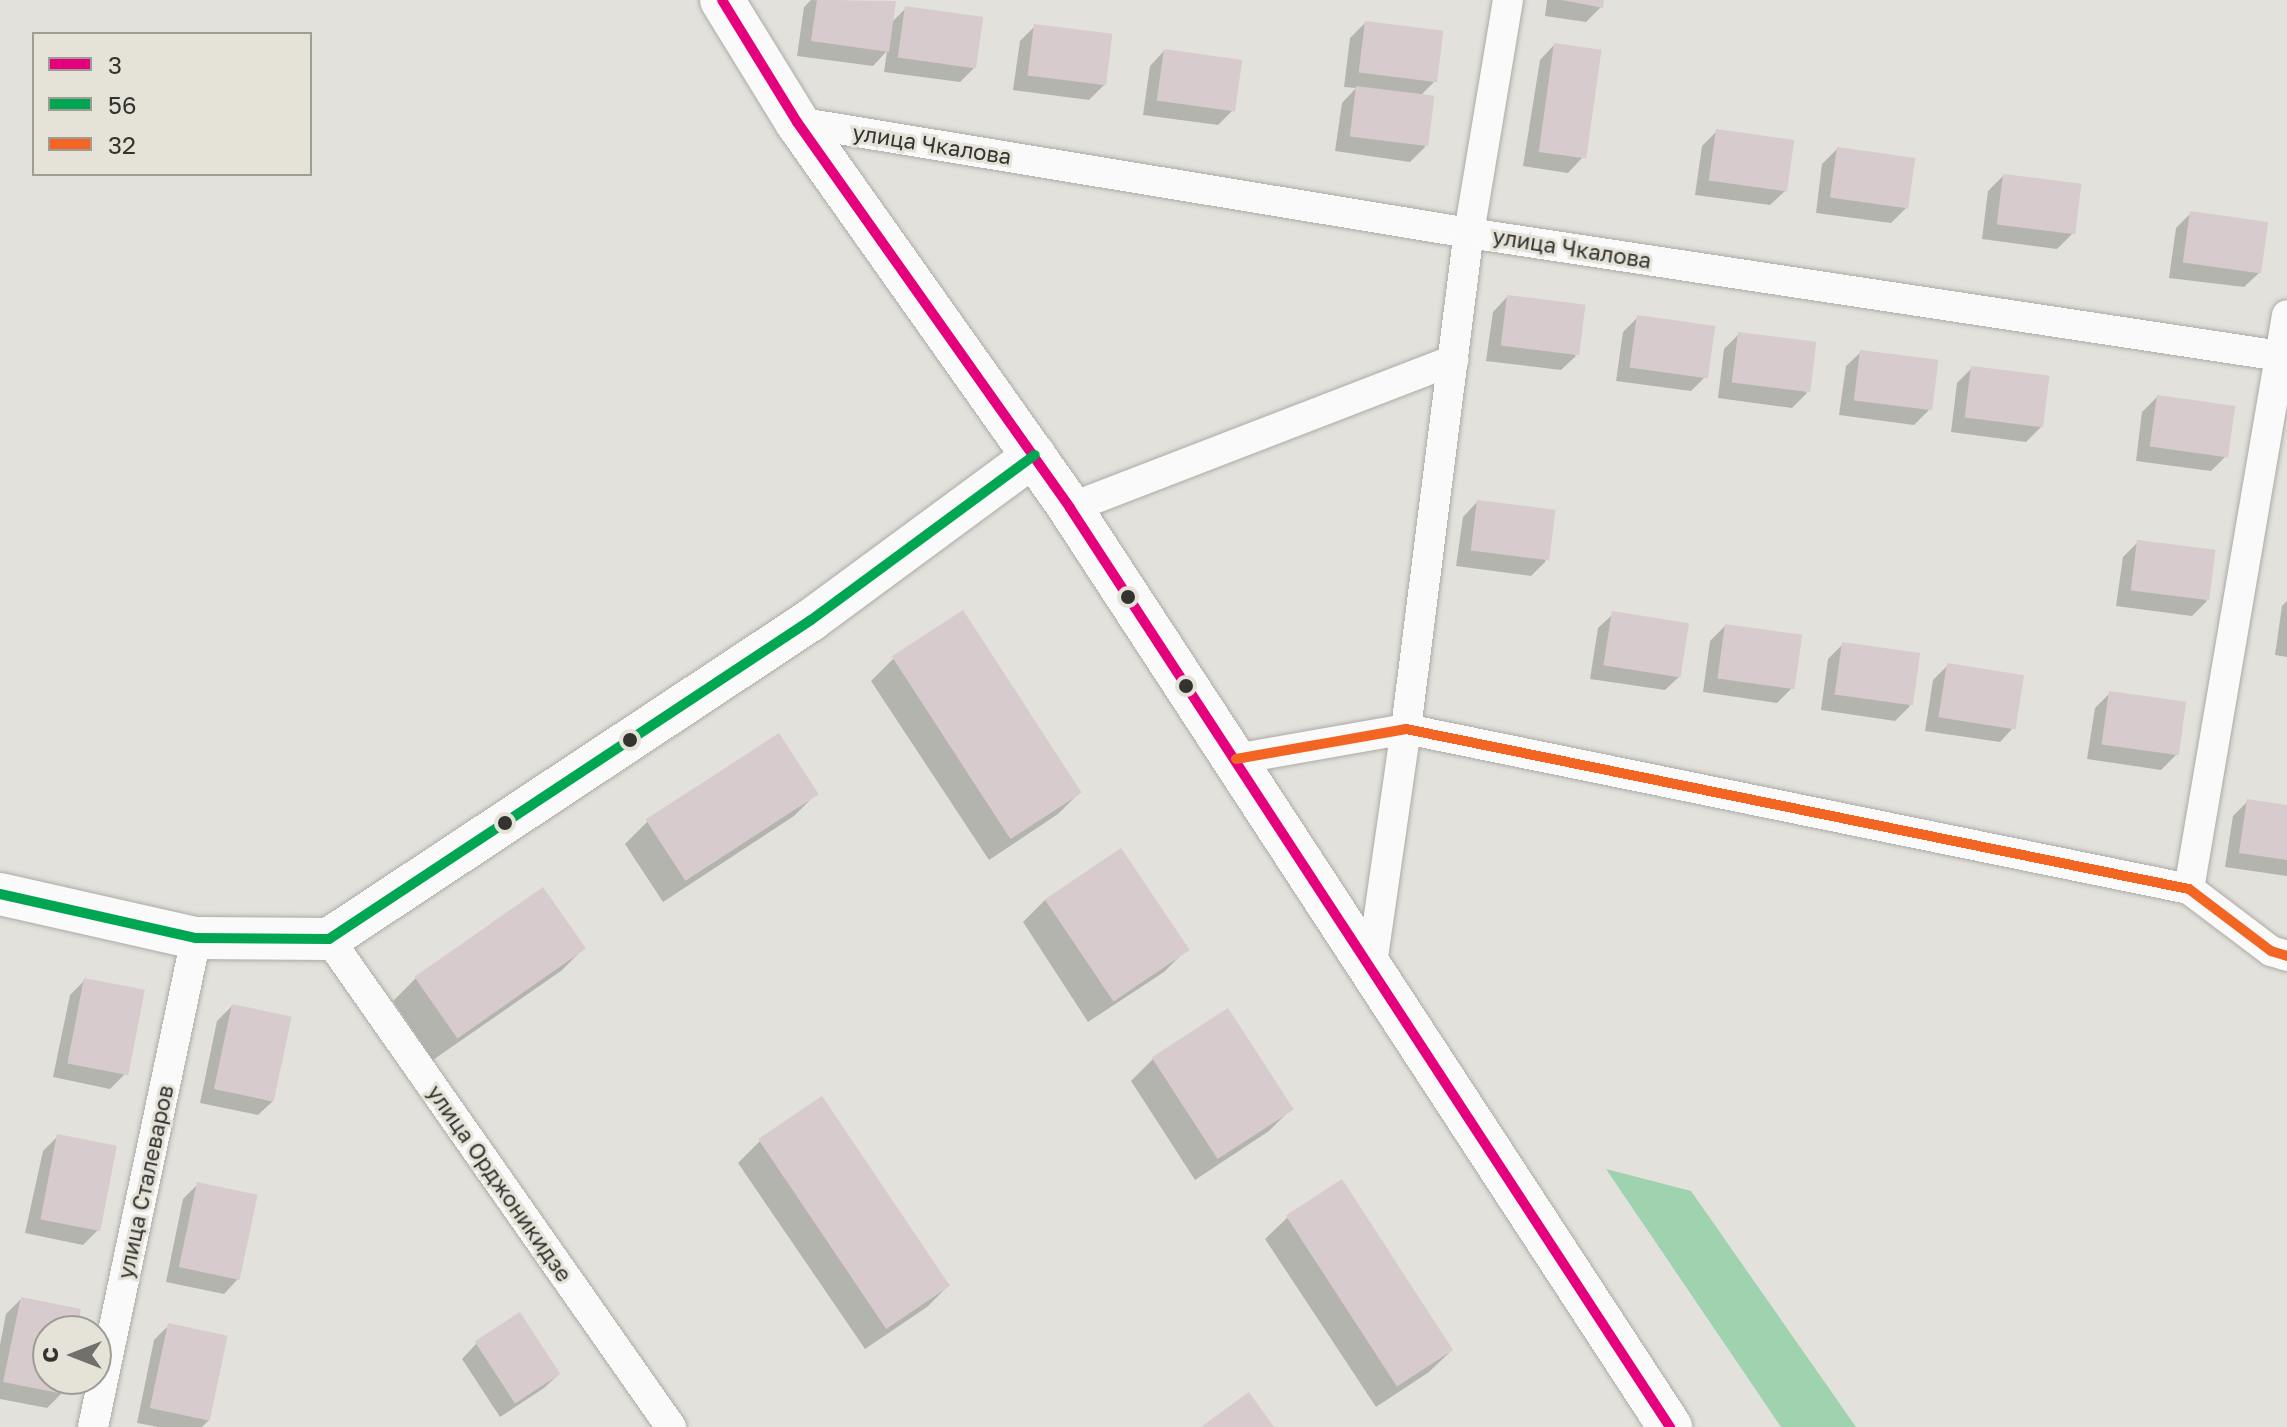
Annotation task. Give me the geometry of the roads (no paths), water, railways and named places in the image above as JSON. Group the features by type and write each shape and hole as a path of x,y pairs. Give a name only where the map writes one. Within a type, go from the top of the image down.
{"main road":[{"path":"722,0 797,122"},
{"name":"улица Чкалова","path":"797,122 1035,455 1670,1427"},
{"path":"0,894 196,938 329,939 811,620 1035,455"}],"street":[{"path":"1371,971 1406,729 1469,233 1508,0"},
{"name":"улица Чкалова","path":"797,122 1469,233 2284,356"},
{"path":"2189,889 2284,356 2287,315"},
{"path":"1070,508 1453,360"},
{"path":"1236,759 1406,729 2189,889 2271,951 2287,956"},
{"name":"улица Сталеваров","path":"93,1427 196,938"},
{"name":"улица Орджоникидзе","path":"329,939 671,1427"}]}
